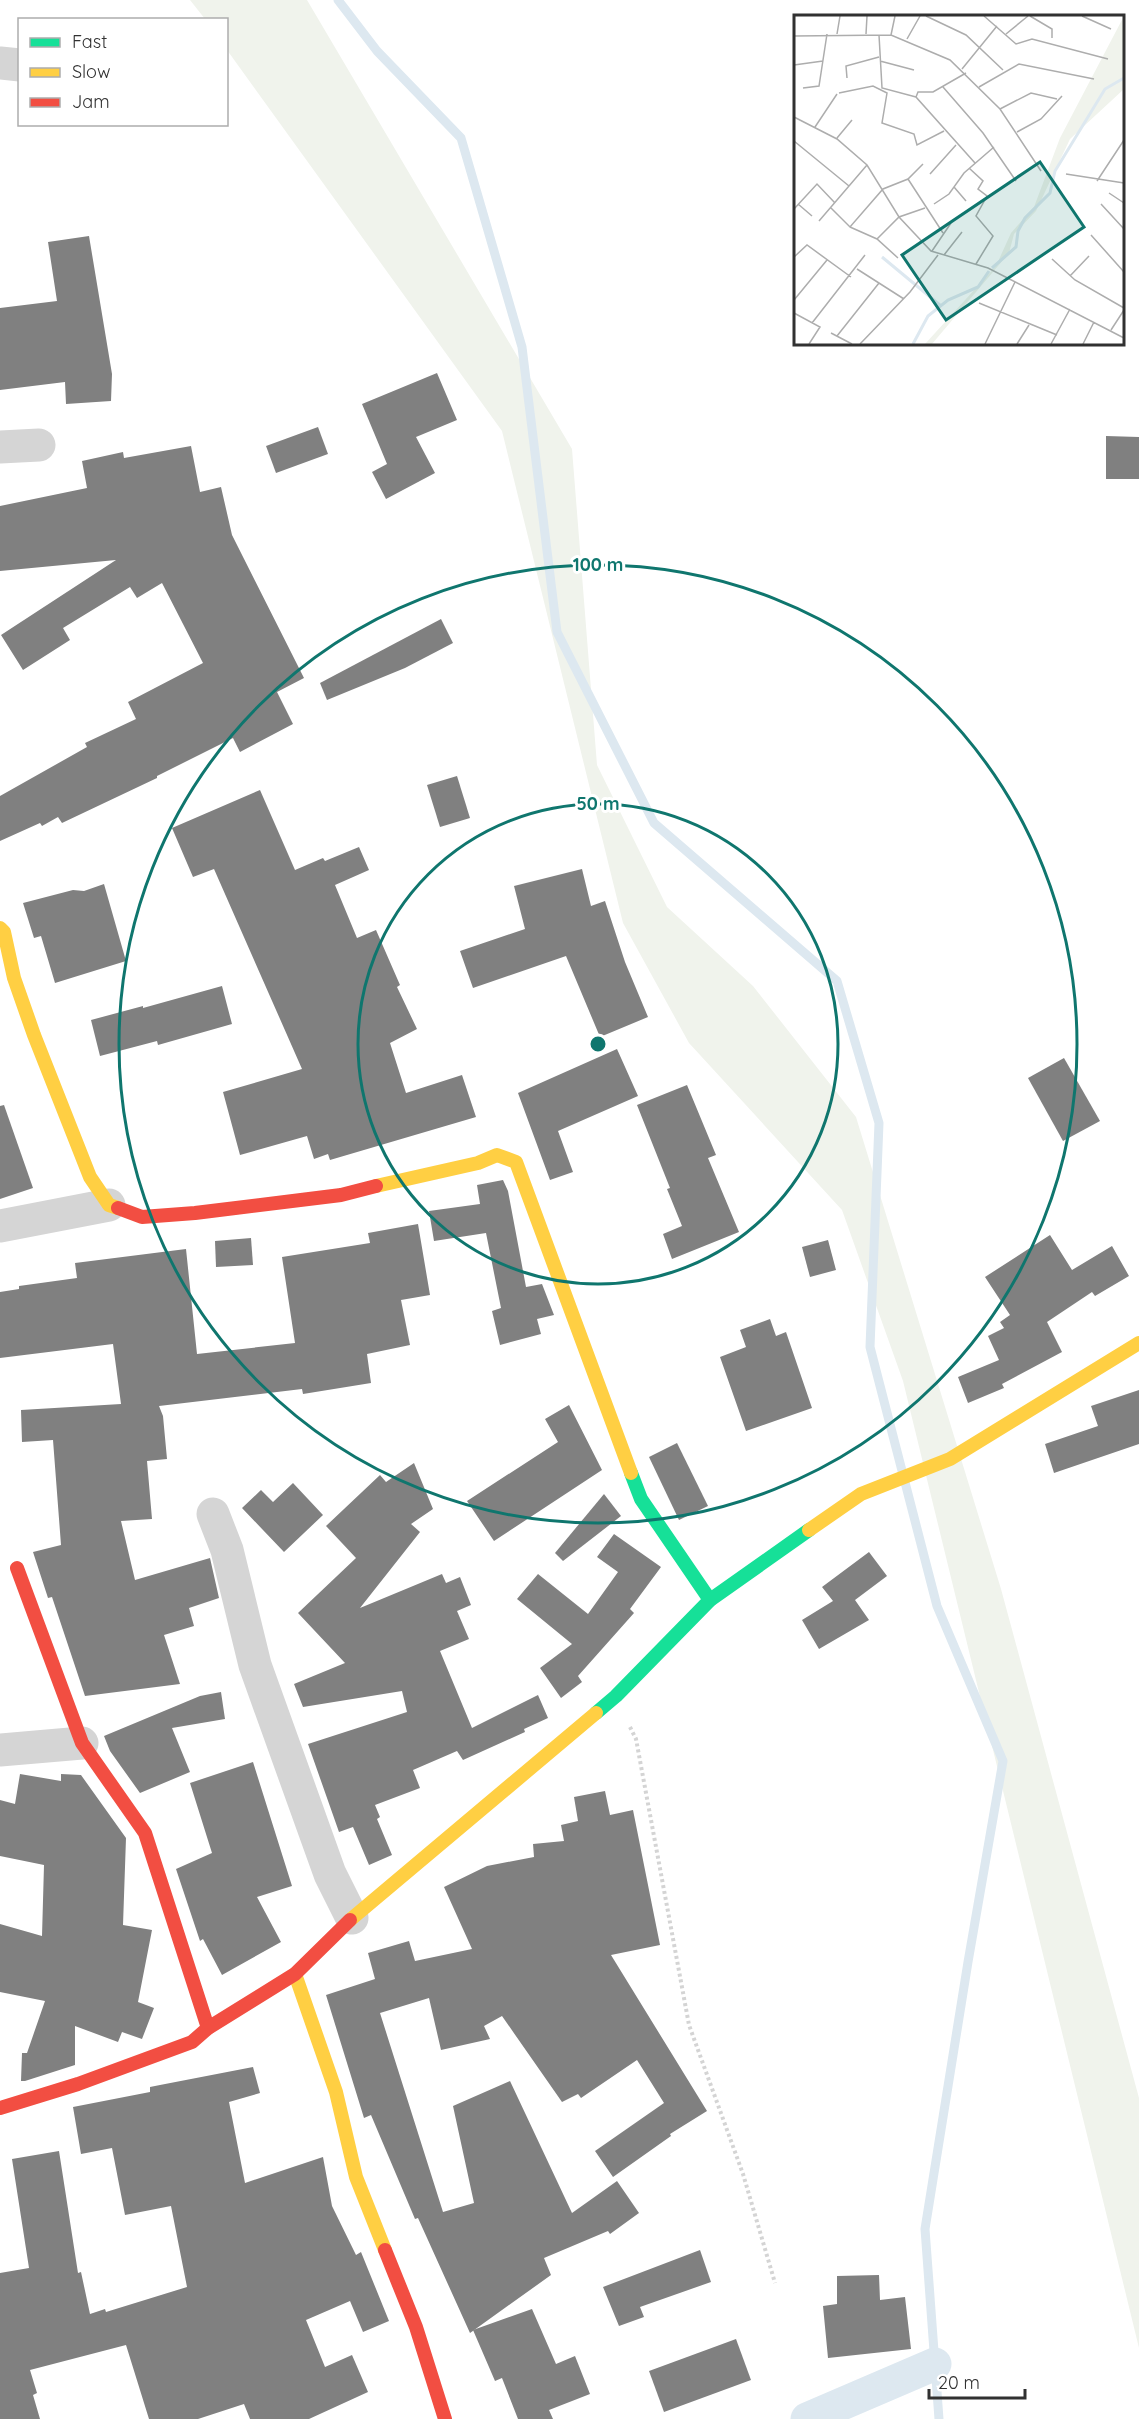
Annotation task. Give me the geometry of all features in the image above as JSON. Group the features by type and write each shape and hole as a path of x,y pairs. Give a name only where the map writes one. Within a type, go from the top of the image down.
{"street":[{"path":"0,63 18,65"},
{"path":"0,447 39,445"},
{"path":"0,928 4,932 14,978 34,1035 90,1177 109,1205"},
{"path":"0,1226 109,1205 142,1217 195,1213 341,1195 426,1173 478,1163 497,1155 516,1162 641,1499 710,1600"},
{"path":"0,2108 78,2084 192,2042 208,2028 295,1974 352,1918 616,1696 710,1600 861,1494 950,1458 1139,1343"},
{"path":"213,1514 227,1550 255,1665 330,1875 352,1918"},
{"path":"17,1568 82,1743 145,1833 208,2028"},
{"path":"0,1750 82,1743"},
{"path":"295,1974 336,2092 356,2177 416,2327 445,2419"}],"path":[{"path":"616,1696 636,1739 689,2025 743,2174 775,2283"}],"shaded area":[{"path":"190,0 307,0 572,449 597,765 667,907 753,986 856,1117 1001,1589 1139,2098 1139,2348 903,1381 842,1210 689,1043 623,923 502,431 228,51 228,18 204,18"}],"building":[{"path":"89,236 112,374 111,401 66,404 65,382 0,390 0,308 57,301 48,242"},
{"path":"437,373 457,420 416,437 435,473 386,499 372,472 387,464 362,404"},
{"path":"318,427 328,454 276,473 266,446"},
{"path":"1106,436 1139,437 1139,479 1106,479"},
{"path":"191,446 200,492 221,487 232,535 304,678 277,692 293,724 240,752 233,738 157,778 62,823 58,817 42,826 40,823 0,841 0,796 87,747 85,743 136,719 128,702 203,663 162,583 137,598 130,587 63,628 70,640 23,670 1,635 116,560 0,571 0,506 87,488 82,461 123,452 124,458"},
{"path":"441,619 453,643 405,668 327,700 320,683"},
{"path":"457,776 470,818 440,827 427,785"},
{"path":"260,790 295,870 323,858 325,861 359,847 369,870 335,885 357,938 376,930 400,985 397,987 417,1029 390,1043 406,1093 462,1075 476,1117 330,1160 328,1154 314,1159 307,1136 240,1155 223,1092 302,1069 214,869 193,877 172,828"},
{"path":"582,869 591,906 605,901 625,962 648,1017 600,1037 566,956 473,988 460,951 525,929 514,886"},
{"path":"104,884 126,961 55,983 41,936 34,938 23,903 73,890 84,891"},
{"path":"222,986 232,1024 158,1045 157,1041 100,1056 91,1020"},
{"path":"617,1049 638,1096 558,1131 573,1172 550,1180 518,1093"},
{"path":"1064,1058 1100,1121 1063,1141 1028,1078"},
{"path":"687,1085 716,1155 708,1158 739,1232 672,1259 663,1234 682,1226 667,1189 670,1188 637,1105"},
{"path":"4,1105 33,1188 0,1199 0,1106"},
{"path":"503,1180 508,1191 526,1287 542,1284 554,1315 537,1319 541,1334 500,1345 492,1311 501,1308 486,1233 434,1241 429,1211 480,1204 477,1185"},
{"path":"418,1224 430,1295 401,1300 410,1345 367,1354 371,1383 303,1394 302,1389 159,1406 163,1416 167,1459 147,1461 152,1519 121,1521 135,1580 210,1558 219,1598 189,1608 194,1626 164,1635 180,1684 85,1696 52,1597 48,1598 33,1552 61,1545 53,1440 22,1442 21,1410 121,1404 113,1344 0,1358 0,1292 19,1289 19,1286 77,1278 75,1263 186,1249 197,1354 295,1343 282,1257 370,1243 368,1233"},
{"path":"1050,1235 1072,1270 1112,1246 1129,1276 1095,1296 1092,1292 1047,1322 1062,1352 1002,1384 1004,1388 968,1403 958,1377 999,1360 988,1336 1004,1328 1000,1322 1010,1315 985,1277"},
{"path":"251,1238 253,1265 216,1267 215,1241"},
{"path":"828,1240 836,1270 810,1277 802,1247"},
{"path":"770,1319 776,1336 786,1332 812,1408 746,1431 720,1357 746,1347 740,1330"},
{"path":"1139,1390 1139,1444 1054,1473 1045,1444 1098,1426 1091,1406"},
{"path":"569,1405 602,1470 494,1541 467,1501 558,1442 545,1419"},
{"path":"677,1443 708,1506 679,1520 649,1457"},
{"path":"414,1463 433,1509 411,1524 420,1532 360,1608 442,1574 446,1583 460,1577 471,1605 457,1611 469,1639 440,1651 472,1728 538,1695 548,1718 524,1729 525,1732 463,1760 457,1751 413,1770 420,1788 375,1805 380,1817 377,1819 392,1855 369,1865 353,1827 339,1832 308,1744 407,1712 402,1691 303,1707 294,1684 345,1663 298,1613 356,1558 326,1526 380,1475 386,1482"},
{"path":"293,1483 323,1515 284,1552 242,1508 261,1490 273,1502"},
{"path":"604,1494 621,1516 563,1561 555,1553"},
{"path":"614,1534 661,1567 630,1609 634,1613 578,1676 582,1682 561,1698 540,1668 572,1644 517,1599 538,1574 588,1614 618,1572 597,1557"},
{"path":"869,1552 887,1576 855,1600 869,1620 819,1649 802,1620 833,1601 822,1587"},
{"path":"221,1692 225,1719 172,1728 190,1772 140,1793 110,1751 104,1736 200,1696"},
{"path":"253,1762 292,1886 257,1897 281,1942 222,1975 203,1939 200,1941 176,1869 212,1853 190,1783"},
{"path":"20,1774 61,1781 61,1774 81,1775 126,1838 123,1925 152,1930 138,2002 154,2008 142,2039 122,2032 118,2042 75,2026 75,2065 25,2081 21,2081 22,2053 27,2053 45,2001 0,1992 0,1924 42,1936 44,1865 0,1856 0,1800 15,1804"},
{"path":"605,1791 610,1815 633,1810 660,1945 611,1955 707,2111 670,2134 671,2136 613,2177 595,2151 664,2103 637,2060 581,2098 578,2094 562,2102 502,2016 484,2026 490,2039 441,2050 429,1998 380,2013 443,2212 474,2203 453,2106 510,2081 572,2213 617,2181 639,2213 610,2234 608,2231 544,2258 551,2275 470,2333 418,2218 415,2219 371,2115 364,2118 326,1995 375,1979 368,1953 409,1941 415,1961 472,1949 444,1887 487,1866 534,1857 533,1844 564,1841 561,1825 578,1821 574,1797"},
{"path":"253,2067 260,2093 229,2102 245,2183 323,2157 332,2206 356,2255 361,2252 389,2321 363,2332 350,2301 306,2320 325,2367 352,2355 368,2392 309,2419 250,2419 244,2404 198,2419 149,2419 126,2345 30,2370 37,2393 33,2395 40,2419 0,2419 0,2273 29,2268 12,2159 59,2151 78,2273 81,2272 90,2314 105,2309 106,2312 187,2287 171,2206 125,2215 112,2148 81,2154 73,2107 150,2092 150,2087"},
{"path":"700,2250 711,2282 640,2307 644,2317 619,2326 603,2287"},
{"path":"879,2275 880,2300 905,2297 911,2349 828,2358 823,2306 837,2304 837,2276"},
{"path":"532,2309 556,2364 575,2356 590,2394 549,2410 553,2419 518,2419 502,2378 495,2381 473,2330"},
{"path":"736,2339 751,2380 664,2412 649,2371"}],"waterway":[{"path":"338,0 377,51 461,138 522,347 557,632 654,823 837,981 879,1123 870,1347 937,1606 1003,1761 925,2229 939,2419"},
{"path":"807,2419 935,2364"}],"traffic: fast":[{"path":"631,1473 641,1499 710,1600"},
{"path":"596,1713 616,1696 710,1600 809,1530"}],"traffic: slow":[{"path":"0,928 4,932 14,978 34,1035 90,1177 109,1205 118,1208"},
{"path":"376,1186 478,1163 497,1155 516,1162 631,1473"},
{"path":"809,1530 861,1494 950,1459 1139,1343"},
{"path":"350,1920 596,1713"},
{"path":"295,1974 336,2092 356,2177 385,2250"}],"traffic: jam":[{"path":"118,1208 142,1217 195,1213 341,1195 376,1186"},
{"path":"17,1568 82,1743 145,1833 208,2028"},
{"path":"0,2108 78,2084 192,2042 208,2028 295,1974 350,1920"},
{"path":"385,2250 416,2327 445,2419"}]}
